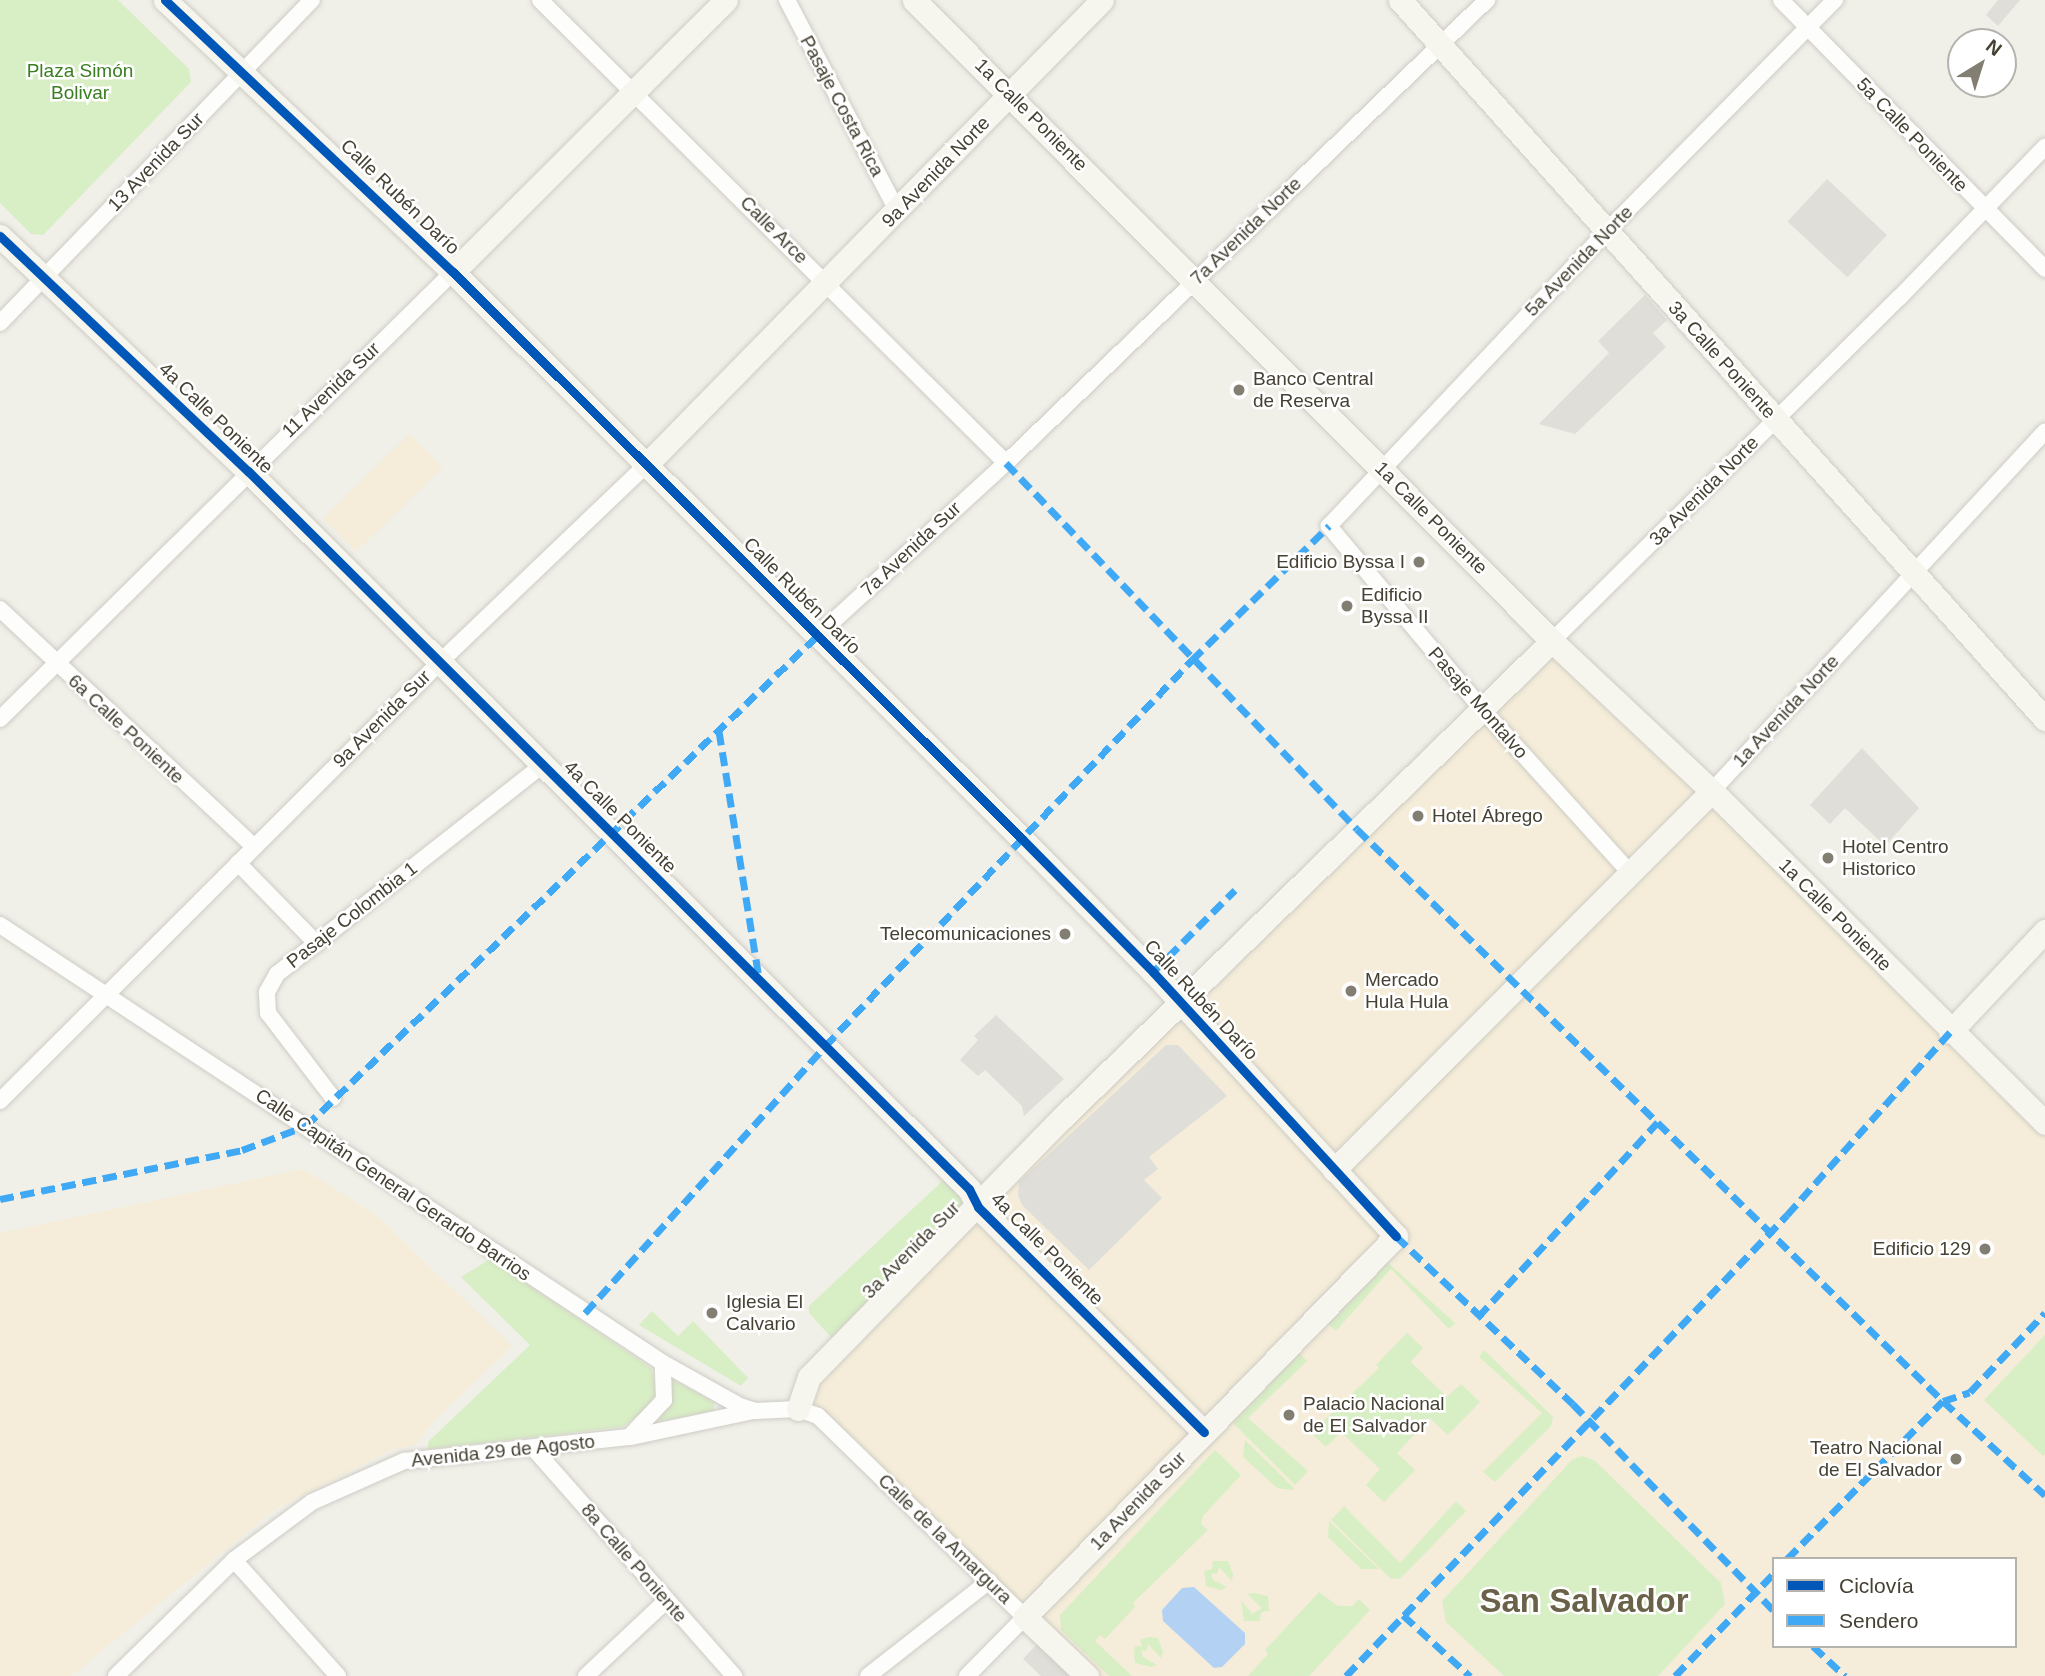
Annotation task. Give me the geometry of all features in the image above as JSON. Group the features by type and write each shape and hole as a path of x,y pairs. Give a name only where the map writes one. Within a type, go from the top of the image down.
{"main road":[{"name":"Calle Rubén Darío","path":"165,0 453,272 817,636 1178,1001 1396,1236"},
{"name":"11 Avenida Sur","path":"453,272 726,0"},
{"name":"1a Calle Poniente","path":"914,0 1195,279 1552,641 1712,791 1950,1032 2045,1122"},
{"name":"9a Avenida Norte","path":"827,283 1102,0"},
{"name":"3a Calle Poniente","path":"1400,0 2045,719"},
{"name":"4a Calle Poniente","path":"0,236 248,471 969,1189 978,1207 1204,1432"},
{"name":"9a Avenida Sur","path":"646,465 827,283"},
{"name":"3a Avenida Norte","path":"1357,829 1552,641"},
{"name":"1a Avenida Norte","path":"1334,1170 1632,875 1712,791"},
{"name":"3a Avenida Sur","path":"798,1409 809,1377 1178,1001 1357,829"},
{"path":"1950,1032 2043,936"},
{"name":"1a Avenida Sur","path":"1026,1617 1396,1236"},
{"name":"Calle de la Amargura","path":"1026,1617 1087,1676"}],"street":[{"name":"13 Avenida Sur","path":"0,323 312,0"},
{"name":"Calle Arce","path":"540,0 1006,463"},
{"name":"Pasaje Costa Rica","path":"787,0 898,212"},
{"name":"7a Avenida Norte","path":"1006,463 1487,0"},
{"name":"5a Calle Poniente","path":"1781,0 2045,270"},
{"name":"5a Avenida Norte","path":"1329,526 1607,231 1835,0"},
{"name":"3a Avenida Norte","path":"1552,641 1776,420 2045,147"},
{"name":"11 Avenida Sur","path":"0,719 248,471 453,272"},
{"name":"1a Avenida Norte","path":"1712,791 2045,432"},
{"name":"7a Avenida Sur","path":"817,636 1006,463"},
{"name":"9a Avenida Sur","path":"0,1101 109,996 440,662 646,465"},
{"name":"Pasaje Montalvo","path":"1329,526 1482,709 1632,875"},
{"name":"6a Calle Poniente","path":"0,609 54,663 254,847"},
{"name":"Pasaje Colombia 1","path":"333,1098 268,1013 267,992 277,974 543,765"},
{"path":"238,863 317,944"},
{"name":"Calle Capitán General Gerardo Barrios","path":"0,925 663,1363 755,1411"},
{"path":"629,1437 664,1400 663,1363"},
{"path":"755,1411 798,1409"},
{"name":"Calle de la Amargura","path":"798,1409 818,1416 1026,1617"},
{"name":"Avenida 29 de Agosto","path":"116,1676 234,1560 312,1502 404,1461 629,1437 755,1411"},
{"name":"8a Calle Poniente","path":"534,1449 734,1676"},
{"path":"234,1560 338,1676"},
{"path":"868,1676 989,1581"},
{"path":"586,1676 667,1600"},
{"name":"1a Avenida Sur","path":"967,1676 1026,1617"}],"shaded area":[{"path":"1998,0 2020,0 1998,26 1986,15"},
{"path":"1827,179 1887,235 1847,277 1787,221"},
{"path":"1645,295 1667,320 1653,333 1666,347 1575,434 1539,424 1609,353 1598,341"},
{"path":"410,434 443,468 356,552 323,518"},
{"path":"1552,641 2045,1119 2045,1676 1099,1676 801,1392"},
{"path":"1862,748 1919,808 1885,846 1845,808 1830,824 1810,805"},
{"path":"996,1015 1064,1079 1024,1116 1022,1106 985,1070 978,1076 960,1060 978,1040 974,1036"},
{"path":"1166,1045 1178,1045 1227,1096 1149,1157 1158,1169 1144,1180 1162,1198 1089,1270 1023,1206 1018,1196 1019,1182"},
{"path":"303,1169 376,1215 512,1346 433,1422 416,1445 391,1450 274,1510 71,1676 0,1676 0,1233"},
{"path":"1037,1644 1071,1676 1041,1676 1023,1659"}],"green space":[{"name":"Plaza Simón Bolivar","path":"0,0 118,0 189,69 191,82 43,235 31,234 0,203"},
{"path":"952,1172 978,1207 840,1347 809,1313 809,1306"},
{"path":"490,1259 651,1368 657,1392 647,1409 622,1427 428,1449 428,1442 530,1345 461,1277"},
{"path":"1388,1263 1455,1323 1449,1329 1391,1269 1336,1331 1328,1324"},
{"path":"652,1311 678,1336 693,1321 748,1378 741,1386 639,1325"},
{"path":"1407,1333 1423,1348 1411,1362 1447,1397 1461,1384 1480,1402 1448,1435 1430,1418 1397,1453 1415,1470 1384,1502 1366,1485 1380,1469 1341,1432 1326,1447 1311,1433 1379,1368 1376,1365"},
{"path":"2045,1335 2045,1454 2043,1456 1984,1400"},
{"path":"1484,1350 1553,1417 1551,1426 1495,1482 1483,1472 1542,1413 1479,1357"},
{"path":"1299,1353 1307,1361 1248,1418 1308,1471 1295,1485 1233,1423"},
{"path":"673,1380 714,1402 714,1411 659,1421"},
{"path":"1245,1440 1294,1488 1292,1490 1277,1488 1243,1457"},
{"path":"1215,1450 1241,1475 1203,1516 1201,1524 1208,1530 1133,1603 1135,1607 1105,1639 1100,1635 1095,1641 1132,1676 1109,1676 1061,1630 1060,1615"},
{"path":"1582,1456 1594,1460 1721,1583 1725,1604 1658,1676 1504,1676 1446,1622 1442,1601 1572,1460"},
{"path":"1456,1501 1466,1511 1400,1579 1390,1578 1331,1520 1344,1506 1400,1563"},
{"path":"1329,1521 1379,1569 1361,1569 1328,1537"},
{"path":"1213,1561 1228,1561 1233,1574 1232,1581 1219,1567 1217,1574 1211,1573 1213,1580 1227,1587 1221,1590 1206,1586 1204,1571 1212,1569"},
{"path":"1319,1592 1338,1606 1352,1606 1359,1599 1370,1610 1309,1676 1248,1676 1268,1654 1265,1650"},
{"path":"1247,1594 1268,1596 1269,1611 1261,1612 1260,1621 1244,1621 1241,1600 1252,1614 1262,1608"},
{"path":"1158,1638 1163,1652 1161,1658 1148,1644 1147,1651 1141,1650 1143,1657 1157,1665 1151,1667 1135,1663 1134,1654 1135,1646 1142,1646 1140,1640"}],"water":[{"path":"1194,1587 1245,1633 1245,1644 1222,1667 1214,1668 1163,1621 1162,1610 1182,1588"}],"marked path":[{"path":"1006,463 1357,829 1943,1401 2045,1495"},
{"path":"585,1313 825,1046 1192,660 1329,526"},
{"path":"0,1199 242,1150 306,1126 817,636"},
{"path":"719,731 759,977"},
{"path":"1153,972 1235,890"},
{"path":"1346,1676 1787,1215 1950,1032"},
{"path":"1478,1317 1658,1122"},
{"path":"1396,1236 1573,1404 1772,1609"},
{"path":"1789,1557 1943,1401 1970,1392 2045,1313"},
{"path":"1675,1676 1772,1575"},
{"path":"1403,1615 1470,1676"},
{"path":"1815,1648 1845,1676"}],"cycle path":[{"path":"165,0 453,272 1022,839 1153,972 1396,1236"},
{"path":"0,236 248,471 969,1189 978,1207 1204,1432"}],"place":[{"name":"Banco Central de Reserva","path":"1239,390"},
{"name":"Edificio Byssa I","path":"1419,562"},
{"name":"Edificio Byssa II","path":"1347,606"},
{"name":"Hotel Ábrego","path":"1418,816"},
{"name":"Hotel Centro Historico","path":"1828,858"},
{"name":"Telecomunicaciones","path":"1065,934"},
{"name":"Mercado Hula Hula","path":"1351,991"},
{"name":"Edificio 129","path":"1985,1249"},
{"name":"Iglesia El Calvario","path":"712,1313"},
{"name":"Palacio Nacional de El Salvador","path":"1289,1415"},
{"name":"Teatro Nacional de El Salvador","path":"1956,1459"}],"district":[{"name":"San Salvador","path":"1584,1601"}]}
